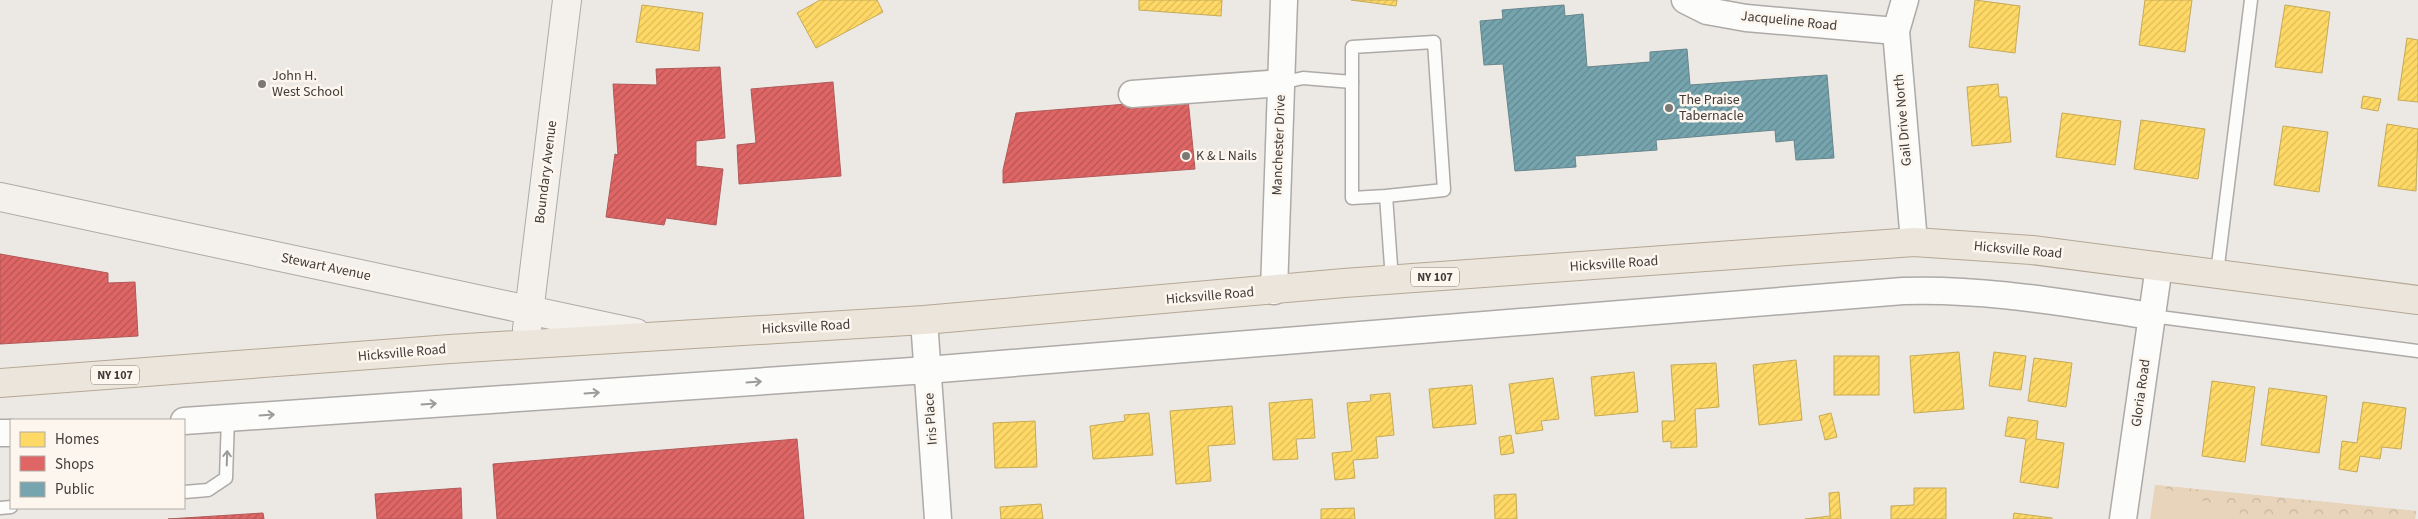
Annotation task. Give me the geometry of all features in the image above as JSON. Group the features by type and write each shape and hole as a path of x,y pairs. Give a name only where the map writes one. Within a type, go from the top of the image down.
{"main road":[{"name":"Boundary Avenue","path":"525,344 567,0"},
{"name":"Stewart Avenue","path":"0,197 529,312 652,336"},
{"name":"Hicksville Road","path":"0,383 525,344 924,320 1392,280 1914,242 2032,250 2418,300"}],"street":[{"name":"Manchester Drive","path":"1274,291 1284,0"},
{"name":"Jacqueline Road","path":"1685,0 1707,11 1746,18 1896,31"},
{"name":"Gail Drive North","path":"1905,0 1896,31 1914,242"},
{"path":"1132,94 1281,83"},
{"name":"Gloria Road","path":"2123,519 2160,266"},
{"path":"185,421 927,370 1903,291 1948,290 1983,292 2152,316"},
{"name":"Iris Place","path":"924,320 938,519"}],"lane":[{"path":"2218,273 2251,0"},
{"path":"1434,42 1444,190 1386,196 1352,198 1352,47 1434,42"},
{"path":"1281,83 1303,78 1352,82"},
{"path":"1386,196 1392,280"},
{"path":"2152,316 2418,352"},
{"path":"185,492 208,490 226,478 228,418"}],"green space":[{"path":"2155,485 2416,511 2415,519 2150,519"},
{"path":"2155,485 2416,511 2415,519 2257,519"}],"building: Homes":[{"path":"820,0 877,0 883,12 816,48 797,13"},
{"path":"1139,0 1222,0 1221,16 1139,10"},
{"path":"1351,0 1397,0 1396,6"},
{"path":"1975,0 2020,6 2015,53 1969,47"},
{"path":"2145,0 2192,0 2185,52 2139,45"},
{"path":"642,5 703,13 699,51 636,42"},
{"path":"2285,5 2330,12 2322,73 2275,67"},
{"path":"2407,38 2418,40 2418,102 2398,100"},
{"path":"1998,84 1999,97 2007,97 2011,142 1972,146 1967,87"},
{"path":"2363,96 2381,99 2378,111 2361,108"},
{"path":"2062,113 2121,121 2115,165 2056,157"},
{"path":"2141,120 2205,129 2198,179 2134,169"},
{"path":"2387,124 2418,129 2416,191 2378,186"},
{"path":"2283,126 2328,132 2319,192 2274,185"},
{"path":"1959,352 1964,409 1914,413 1910,356"},
{"path":"1994,352 2026,356 2021,390 1989,386"},
{"path":"1834,356 1879,356 1879,395 1834,395"},
{"path":"2034,358 2072,363 2066,407 2028,401"},
{"path":"1796,360 1802,420 1759,425 1753,365"},
{"path":"1716,363 1719,407 1695,409 1697,447 1671,448 1671,441 1663,442 1662,421 1675,421 1671,365"},
{"path":"1634,372 1638,412 1595,416 1591,377"},
{"path":"1553,378 1559,419 1541,421 1543,430 1516,434 1509,384"},
{"path":"2212,381 2255,387 2245,462 2202,456"},
{"path":"1472,385 1476,424 1433,428 1429,389"},
{"path":"2269,388 2327,396 2319,453 2261,445"},
{"path":"1390,393 1394,435 1376,437 1378,458 1353,460 1355,478 1335,480 1332,453 1352,451 1347,403 1371,401 1370,395"},
{"path":"1312,399 1315,438 1296,439 1298,459 1273,460 1269,403"},
{"path":"2363,402 2406,408 2401,449 2382,447 2380,459 2360,456 2357,472 2339,469 2342,441 2357,443"},
{"path":"1232,406 1235,444 1208,446 1211,481 1176,484 1170,411"},
{"path":"1149,413 1153,455 1093,459 1090,426 1125,421 1124,415"},
{"path":"1831,413 1837,437 1825,440 1819,416"},
{"path":"2008,417 2038,421 2036,439 2064,443 2058,488 2020,482 2026,439 2005,436"},
{"path":"1035,421 1037,467 995,468 993,423"},
{"path":"1511,435 1514,453 1501,455 1499,437"},
{"path":"1914,488 1946,488 1946,519 1891,519 1891,506 1914,505"},
{"path":"1839,492 1841,519 1805,519 1830,516 1829,493"},
{"path":"1516,494 1517,519 1495,519 1494,495"},
{"path":"1041,504 1043,519 1001,519 1000,507"},
{"path":"1354,508 1355,519 1321,519 1321,509"},
{"path":"2014,513 2052,518 2052,519 2013,519"}],"building: Shops":[{"path":"720,67 725,138 696,141 696,166 723,169 716,225 666,218 664,225 606,217 615,154 618,155 613,84 657,85 656,69"},
{"path":"833,82 841,176 739,184 737,145 756,143 751,89"},
{"path":"1188,99 1195,169 1003,183 1003,170 1016,113"},
{"path":"0,254 108,273 108,283 135,282 138,336 0,344"},
{"path":"797,439 804,519 497,519 493,464"},
{"path":"461,488 462,519 377,519 375,494"},
{"path":"263,513 264,519 168,519"}],"building: Public":[{"name":"The Praise Tabernacle","path":"1564,5 1565,16 1583,14 1587,67 1650,62 1650,52 1687,49 1690,85 1827,75 1834,158 1796,160 1794,140 1776,142 1775,130 1656,140 1657,150 1575,156 1576,167 1515,171 1503,64 1484,65 1480,21 1503,19 1502,10"}],"place":[{"name":"John H. West School","path":"262,84"},
{"name":"The Praise Tabernacle","path":"1669,108"},
{"name":"K & L Nails","path":"1186,156"}]}
